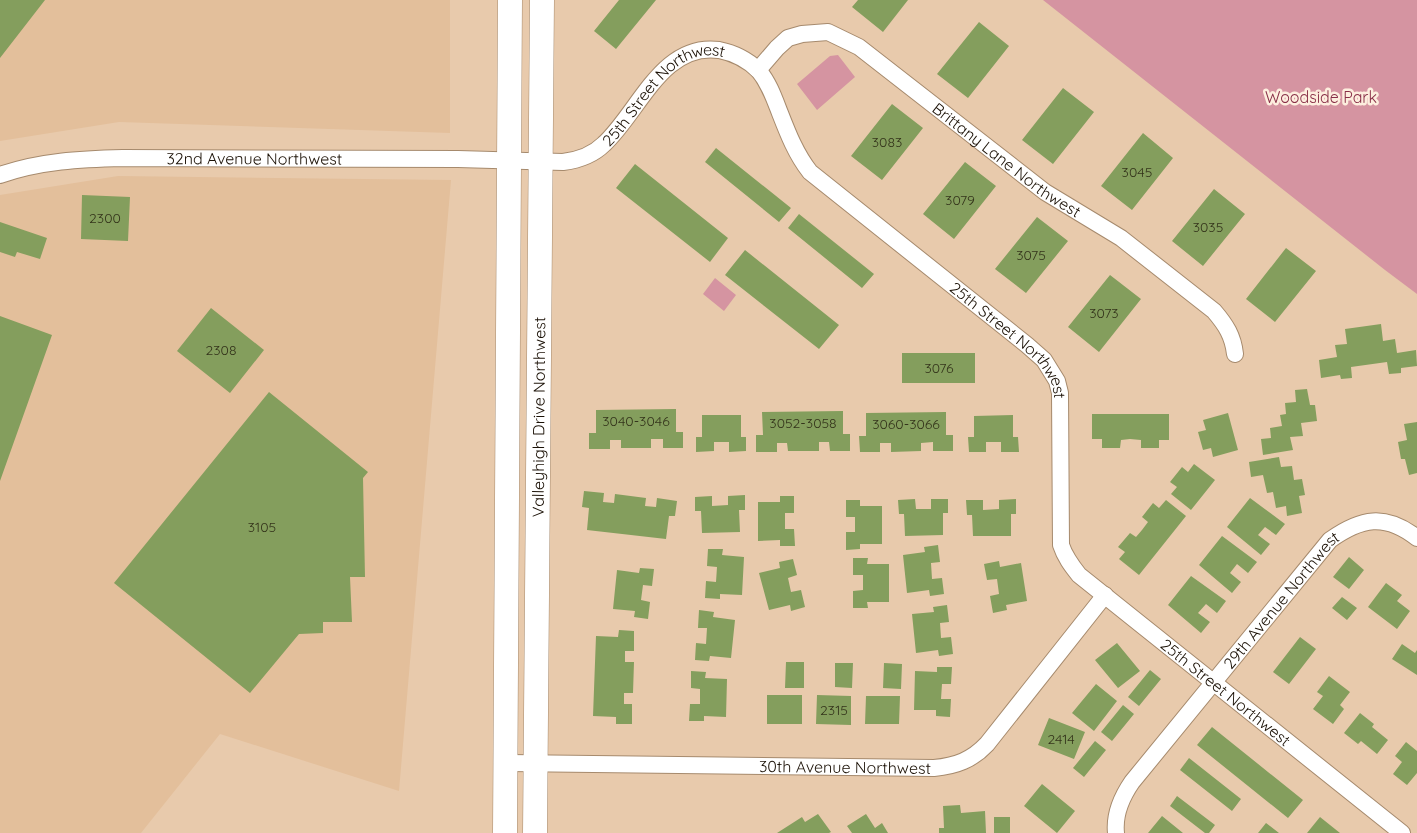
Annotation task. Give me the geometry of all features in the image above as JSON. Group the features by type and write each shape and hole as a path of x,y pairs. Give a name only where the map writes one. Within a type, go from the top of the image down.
{"main road":[{"name":"Valleyhigh Drive Northwest","path":"505,833 510,0"},
{"name":"Valleyhigh Drive Northwest","path":"535,833 542,0"}],"street":[{"name":"Brittany Lane Northwest","path":"758,70 776,48 788,38 802,34 828,32 860,47 1045,192 1120,238 1214,311 1227,325 1233,340 1235,354"},
{"name":"25th Street Northwest","path":"510,161 572,161 594,152 612,136 665,69 684,55 705,50 728,52 739,56 758,70 770,89 794,148 810,172 1027,345 1044,360 1051,370 1057,381 1061,405 1061,545 1065,557 1072,567 1402,833"},
{"name":"32nd Avenue Northwest","path":"0,175 17,169 69,160 123,158 510,161"},
{"name":"29th Avenue Northwest","path":"1115,832 1118,808 1125,792 1330,540 1342,531 1368,521 1387,522 1400,527 1417,538"},
{"name":"30th Avenue Northwest","path":"505,763 915,768 947,767 960,764 975,756 987,744 1105,595"}],"shaded area":[{"path":"0,0 450,0 450,133 119,122 0,141"},
{"path":"118,176 451,180 399,791 220,734 141,833 0,833 0,195"}],"green space":[{"name":"Woodside Park","path":"1043,0 1417,0 1417,294 1385,270"},
{"path":"838,55 855,77 817,110 797,84 830,56"},
{"path":"715,278 736,295 724,311 703,294"}],"building":[{"path":"0,0 45,0 0,58"},
{"path":"619,0 656,0 616,49 594,31"},
{"path":"858,0 908,0 883,32 852,7"},
{"path":"979,22 1009,46 968,98 937,74"},
{"path":"1063,88 1094,112 1053,164 1022,140"},
{"path":"892,104 923,128 882,180 851,156"},
{"path":"1143,133 1173,158 1132,210 1101,186"},
{"path":"716,148 791,208 779,222 705,162"},
{"path":"965,162 996,186 954,239 923,214"},
{"path":"635,164 728,238 710,262 616,188"},
{"path":"1214,189 1245,214 1203,266 1172,241"},
{"path":"82,195 130,197 128,241 81,239"},
{"path":"799,214 874,274 862,288 788,228"},
{"path":"1037,217 1068,241 1026,293 995,269"},
{"path":"0,222 47,238 40,259 17,252 15,257 0,252"},
{"path":"1286,248 1316,271 1275,322 1246,299"},
{"path":"745,250 839,325 819,349 725,275"},
{"path":"1110,275 1141,299 1099,352 1068,327"},
{"path":"211,308 264,350 230,393 177,351"},
{"path":"0,316 52,335 0,481"},
{"path":"1381,324 1383,341 1395,339 1397,353 1416,350 1417,366 1401,368 1401,373 1389,374 1387,362 1351,367 1352,378 1341,379 1340,375 1321,378 1319,360 1337,357 1335,345 1347,344 1345,329"},
{"path":"902,353 975,353 975,383 902,383"},
{"path":"1307,389 1310,405 1315,405 1317,421 1301,423 1303,436 1290,437 1293,450 1263,455 1261,439 1271,438 1270,428 1282,426 1280,415 1286,414 1285,403 1296,402 1295,390"},
{"path":"269,392 368,472 363,478 365,577 350,577 352,622 323,622 323,633 299,634 250,693 114,583"},
{"path":"676,409 676,432 683,432 683,448 663,448 663,439 651,439 651,448 621,448 621,440 610,440 610,449 589,449 589,433 596,433 596,410"},
{"path":"843,411 843,434 850,434 850,451 830,451 829,442 819,442 819,451 788,451 787,443 777,443 777,452 756,452 756,435 763,435 762,412"},
{"path":"946,412 946,435 953,435 953,451 933,451 933,442 921,443 921,451 891,452 891,443 880,443 880,452 860,452 859,436 866,436 866,413"},
{"path":"1228,413 1238,450 1213,457 1211,448 1203,450 1198,432 1206,430 1203,420"},
{"path":"1092,414 1169,414 1169,440 1159,440 1159,448 1141,448 1141,440 1130,439 1121,440 1120,448 1102,448 1102,439 1092,439"},
{"path":"702,415 741,415 741,437 746,437 746,451 729,452 729,442 714,442 714,451 696,452 696,437 702,437"},
{"path":"1013,415 1013,437 1018,437 1019,452 1001,452 1001,442 986,442 986,452 969,452 968,437 974,437 974,416"},
{"path":"1417,422 1417,473 1409,475 1405,459 1401,459 1398,442 1407,440 1404,424"},
{"path":"1279,457 1281,467 1292,466 1294,480 1302,479 1305,495 1299,496 1302,513 1287,516 1286,506 1276,508 1273,492 1267,493 1263,475 1251,477 1249,462"},
{"path":"1194,464 1215,480 1191,510 1171,494 1177,487 1170,482 1182,467 1188,472"},
{"path":"584,491 604,493 603,502 614,503 615,494 646,498 645,506 656,507 657,498 677,501 675,516 669,516 666,539 587,530 589,508 582,507"},
{"path":"745,495 745,510 739,510 740,532 702,533 701,511 695,511 695,497 712,496 712,506 728,505 728,496"},
{"path":"780,496 794,496 794,513 785,513 785,529 794,529 795,546 780,546 780,540 758,541 758,502 780,502"},
{"path":"1250,498 1285,524 1276,535 1265,527 1258,535 1270,544 1261,555 1227,527"},
{"path":"915,499 916,509 931,509 931,499 948,499 948,513 943,513 943,535 905,536 904,514 899,514 898,500"},
{"path":"1016,499 1016,514 1011,514 1011,536 973,536 972,515 967,515 966,500 983,500 983,510 999,509 999,500"},
{"path":"846,500 860,500 860,506 882,506 882,544 860,544 860,549 846,550 846,532 855,532 855,517 846,517"},
{"path":"1166,500 1186,516 1139,575 1119,559 1125,552 1118,547 1130,533 1136,537 1142,530 1148,522 1142,517 1153,503 1159,508"},
{"path":"1222,536 1257,562 1248,573 1237,564 1230,573 1241,582 1232,593 1199,565"},
{"path":"938,545 940,562 931,563 932,579 942,578 944,594 930,596 929,590 907,593 903,555 925,552 924,547"},
{"path":"708,549 723,549 722,555 744,557 742,595 720,594 720,599 705,598 706,581 716,582 717,567 707,566"},
{"path":"1349,557 1364,570 1349,589 1333,577"},
{"path":"853,558 868,558 867,564 889,564 889,602 867,602 868,608 853,608 853,591 863,590 863,575 853,575"},
{"path":"793,559 797,575 788,578 791,592 801,590 805,607 791,611 790,605 769,610 759,573 780,568 779,562"},
{"path":"999,561 1000,567 1021,563 1027,601 1006,605 1007,610 993,613 990,596 999,594 997,579 987,580 984,564"},
{"path":"640,568 654,569 652,586 643,585 641,600 650,602 648,619 634,617 635,611 613,609 617,570 639,573"},
{"path":"1191,576 1226,601 1217,613 1206,604 1198,613 1210,622 1201,633 1168,605"},
{"path":"1386,583 1402,595 1397,601 1410,611 1397,629 1368,607"},
{"path":"1342,597 1357,608 1347,620 1332,608"},
{"path":"947,605 949,622 940,623 941,638 951,637 953,654 939,656 938,650 916,653 912,614 934,612 933,607"},
{"path":"699,610 714,612 713,617 735,620 731,658 710,656 709,661 695,660 696,643 706,644 707,628 698,628"},
{"path":"619,630 634,631 634,651 625,651 625,662 634,662 633,693 624,693 624,704 632,704 632,724 616,724 616,717 593,716 596,636 618,637"},
{"path":"1300,637 1316,649 1289,684 1273,672"},
{"path":"1117,643 1140,671 1118,688 1095,660"},
{"path":"1402,644 1415,653 1417,650 1417,675 1392,659"},
{"path":"786,662 804,662 804,688 785,688"},
{"path":"835,663 853,663 852,688 835,687"},
{"path":"884,663 902,664 901,689 883,688"},
{"path":"937,667 952,667 951,684 942,684 941,699 951,699 950,717 936,716 936,710 914,710 915,671 937,672"},
{"path":"1150,670 1161,679 1139,706 1128,697"},
{"path":"691,671 706,672 705,678 727,679 726,717 704,716 704,721 689,721 690,704 700,704 700,689 691,688"},
{"path":"1329,676 1350,692 1340,705 1344,709 1333,724 1313,709 1323,696 1317,692"},
{"path":"1096,684 1117,701 1094,731 1072,713"},
{"path":"767,695 802,695 802,724 767,724"},
{"path":"817,695 851,696 851,725 816,724"},
{"path":"866,696 900,696 899,724 865,724"},
{"path":"1123,705 1134,714 1112,741 1101,732"},
{"path":"1360,713 1374,724 1372,727 1388,740 1377,754 1361,741 1358,744 1344,733"},
{"path":"1049,718 1085,732 1074,759 1038,745"},
{"path":"1212,727 1303,800 1288,818 1197,745"},
{"path":"1095,741 1106,750 1084,777 1073,768"},
{"path":"1406,742 1417,751 1417,773 1407,785 1393,774 1402,762 1395,756"},
{"path":"1189,758 1241,799 1232,811 1180,770"},
{"path":"1042,784 1075,811 1057,833 1024,806"},
{"path":"1177,796 1215,825 1209,833 1205,833 1170,806"},
{"path":"960,805 961,813 985,811 986,833 939,833 939,828 944,828 943,806"},
{"path":"818,814 831,832 777,833 802,817 805,822"},
{"path":"866,814 875,828 882,823 888,833 852,833 847,826"},
{"path":"1162,816 1183,833 1148,833"},
{"path":"994,817 1010,817 1010,833 994,833"},
{"path":"1320,817 1340,833 1307,833"},
{"path":"1266,823 1279,833 1258,833"}]}
